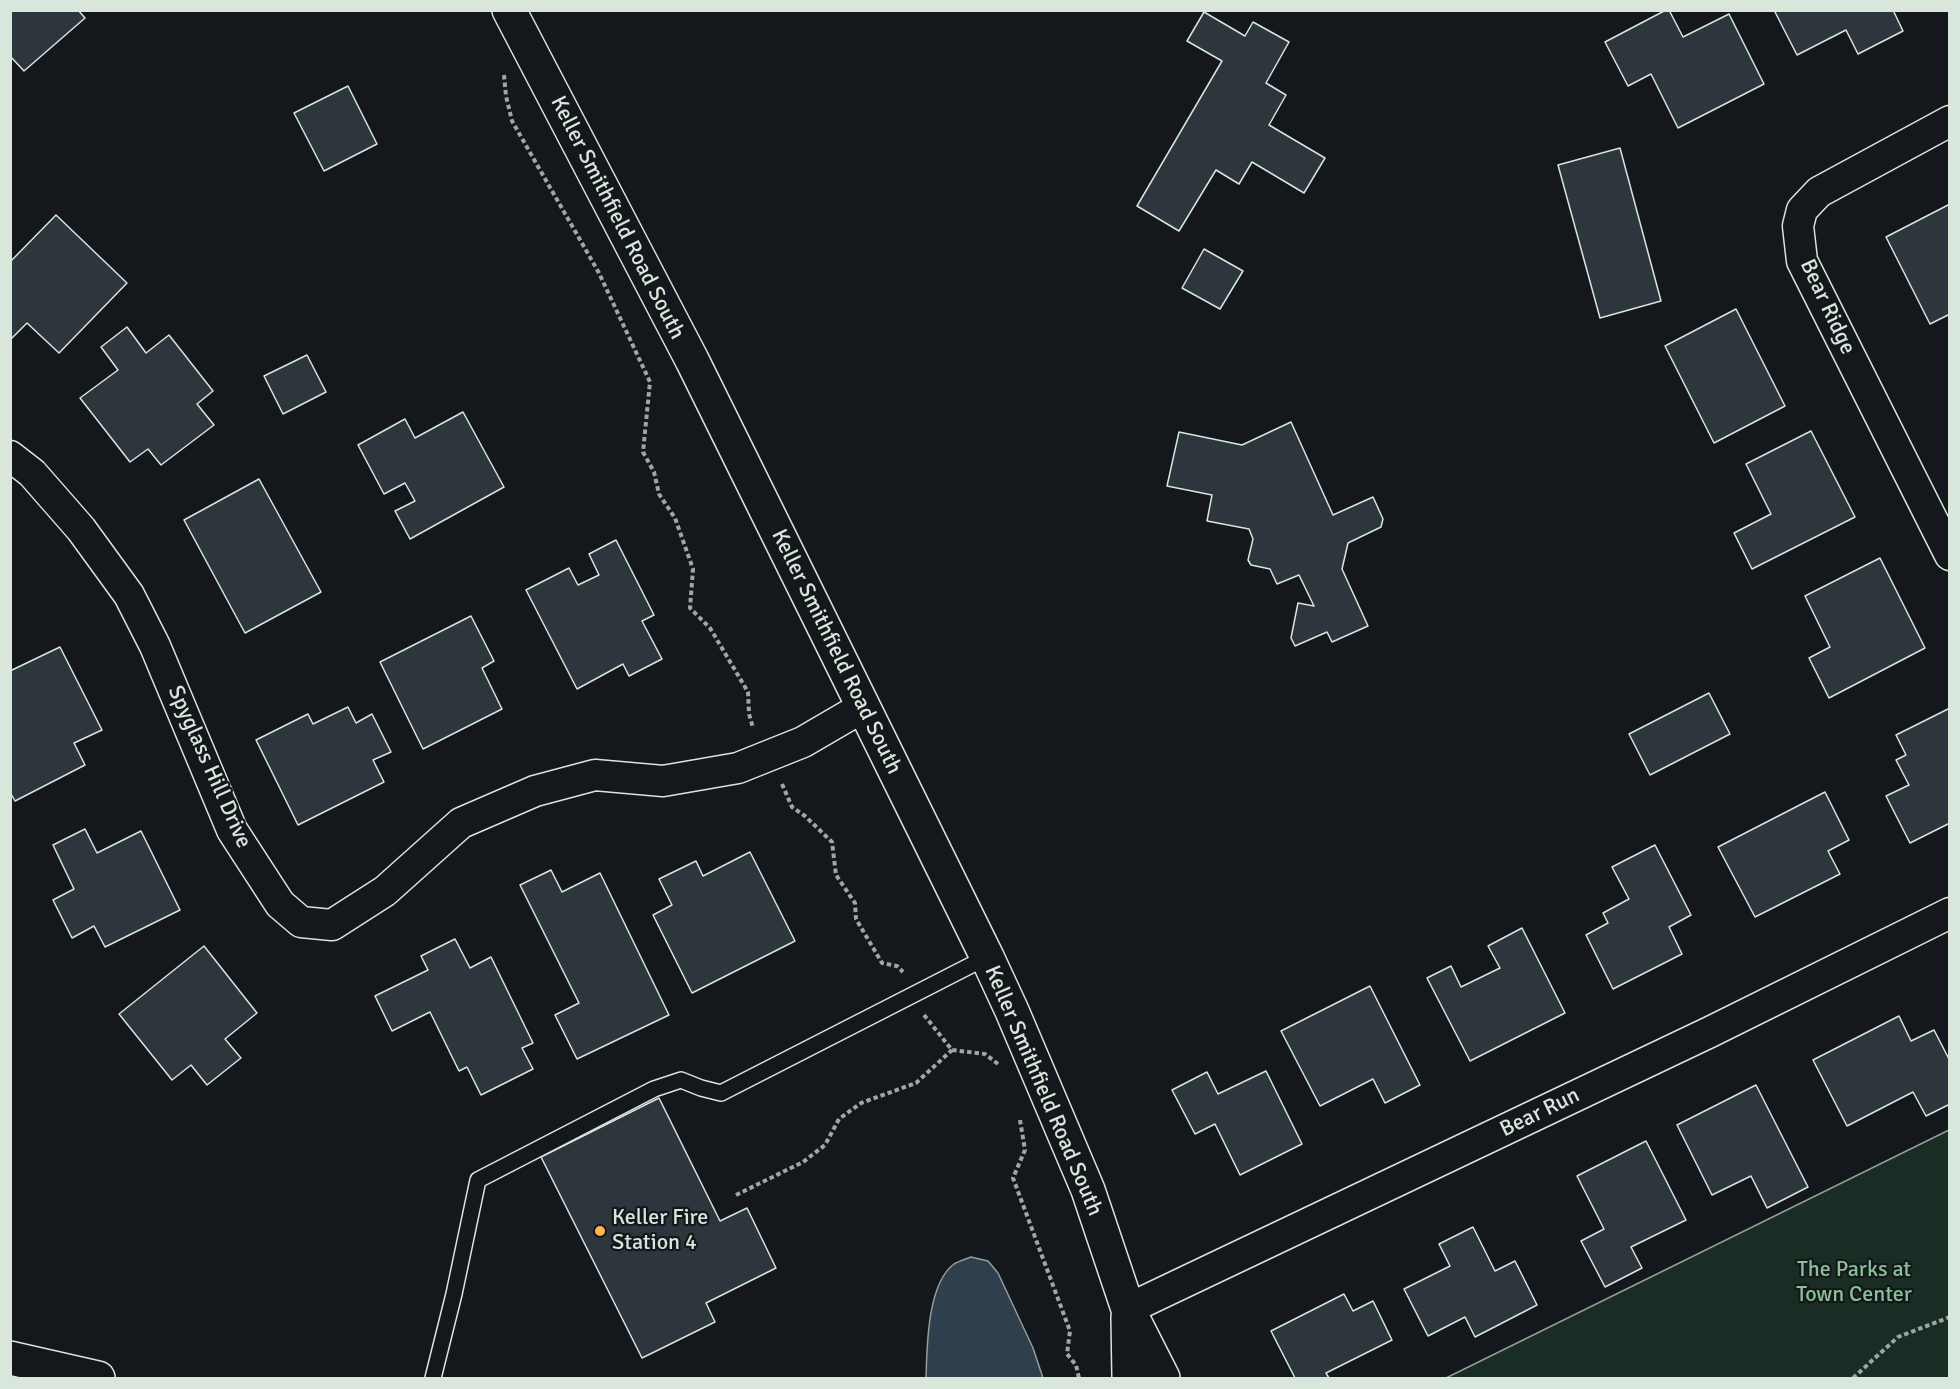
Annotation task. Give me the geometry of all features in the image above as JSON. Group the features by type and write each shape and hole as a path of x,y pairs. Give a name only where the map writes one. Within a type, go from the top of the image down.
{"main road":[{"name":"Keller Smithfield Road South","path":"509,10 692,360 987,957 1084,1180 1128,1309 1164,1378"},
{"name":"Keller Smithfield Road South","path":"1128,1309 1130,1378"},
{"path":"10,1358 98,1378"}],"street":[{"name":"Bear Ridge","path":"1950,121 1819,192 1802,210 1798,226 1802,261 1950,555"},
{"name":"Spyglass Hill Drive","path":"10,456 32,473 81,529 129,595 155,646 232,830 280,904 301,922 332,925 385,891 461,823 535,790 595,775 663,781 738,768 803,742 863,707"},
{"name":"Bear Run","path":"1128,1309 1699,1037 1950,913"}],"lane":[{"path":"433,1378 454,1294 478,1180 654,1089 681,1080 721,1093 987,957"}],"path":[{"path":"503,64 506,96 512,121 599,273 650,382 643,452 654,472 659,494 675,518 693,569 690,608 710,628 748,692 749,714 756,737"},
{"path":"779,778 792,807 806,816 832,842 836,875 855,903 856,919 882,963 897,966 910,979"},
{"path":"923,1014 952,1050 985,1054 1000,1065"},
{"path":"736,1195 803,1162 825,1145 839,1119 861,1103 916,1083 952,1050"},
{"path":"1019,1114 1025,1150 1013,1178 1070,1331 1067,1354 1076,1365 1079,1378"},
{"path":"1853,1378 1898,1337 1950,1317"}],"green space":[{"name":"The Parks at Town Center","path":"1949,1130 1949,1378 1446,1378"}],"water":[{"path":"971,1257 988,1261 998,1273 1033,1348 1043,1378 926,1378 930,1317 938,1286 945,1273 954,1264"}],"building":[{"path":"10,10 78,10 85,18 24,71 10,56"},
{"path":"1669,10 1683,37 1729,14 1764,84 1678,128 1651,74 1628,86 1605,42"},
{"path":"1774,10 1893,10 1903,31 1858,54 1846,30 1797,55"},
{"path":"1204,12 1245,36 1253,22 1289,42 1266,83 1286,95 1269,125 1325,158 1304,193 1252,162 1239,184 1216,170 1179,231 1137,206 1222,61 1187,41"},
{"path":"348,86 377,144 324,171 294,113"},
{"path":"1620,148 1661,301 1600,318 1558,165"},
{"path":"1950,204 1950,314 1930,324 1886,237"},
{"path":"56,215 127,283 59,353 27,323 10,340 10,262"},
{"path":"1204,249 1243,271 1220,309 1182,288"},
{"path":"1736,309 1785,406 1714,443 1665,346"},
{"path":"127,327 146,353 169,335 213,391 197,404 214,425 161,465 148,449 130,462 80,398 118,370 101,347"},
{"path":"307,355 326,392 283,414 264,376"},
{"path":"463,412 504,487 410,539 395,511 415,501 405,483 384,494 358,445 405,419 415,438"},
{"path":"1291,422 1333,515 1373,497 1383,519 1381,527 1348,543 1342,569 1368,626 1332,642 1327,632 1295,646 1291,638 1298,603 1314,606 1299,575 1277,584 1270,569 1251,565 1248,560 1253,539 1249,529 1207,521 1212,495 1167,486 1179,432 1242,445"},
{"path":"1811,431 1855,517 1752,569 1734,533 1771,514 1746,464"},
{"path":"259,479 321,592 245,633 184,520"},
{"path":"616,540 654,615 642,621 662,659 629,676 623,664 577,689 526,590 569,568 578,585 599,575 589,554"},
{"path":"1880,558 1925,648 1829,698 1809,658 1830,647 1805,596"},
{"path":"471,616 494,661 482,668 502,709 423,749 380,662"},
{"path":"60,647 102,730 74,743 85,765 15,801 10,792 10,671"},
{"path":"1709,693 1730,734 1650,775 1629,734"},
{"path":"348,707 356,723 372,714 391,752 373,760 384,782 298,825 256,740 308,714 313,724"},
{"path":"1950,708 1950,823 1910,843 1886,796 1909,785 1896,760 1906,755 1896,735"},
{"path":"1825,792 1849,840 1828,851 1840,874 1755,917 1718,847"},
{"path":"85,829 97,853 141,831 180,910 105,947 94,926 72,938 53,900 74,889 53,845"},
{"path":"1655,845 1691,915 1669,927 1682,954 1613,989 1586,935 1608,923 1603,913 1629,899 1612,867"},
{"path":"750,852 795,941 692,993 653,915 672,905 659,879 696,861 703,876"},
{"path":"551,870 562,892 600,873 669,1015 577,1059 555,1015 579,1003 520,885"},
{"path":"1522,928 1565,1013 1470,1061 1427,978 1451,966 1461,987 1500,968 1488,946"},
{"path":"455,939 470,968 491,957 533,1043 522,1048 533,1069 481,1095 467,1067 459,1071 430,1012 392,1031 375,996 428,970 421,956"},
{"path":"204,946 257,1013 225,1039 241,1058 207,1085 191,1065 172,1080 119,1014"},
{"path":"1370,986 1420,1085 1385,1103 1373,1079 1320,1106 1281,1031"},
{"path":"1899,1016 1911,1041 1934,1030 1950,1061 1950,1104 1926,1116 1913,1092 1847,1126 1813,1060"},
{"path":"1266,1071 1302,1144 1240,1175 1215,1124 1195,1134 1172,1090 1207,1072 1218,1094"},
{"path":"1756,1085 1808,1187 1767,1208 1751,1176 1712,1195 1677,1125"},
{"path":"659,1098 720,1221 747,1208 776,1268 706,1303 715,1322 642,1358 541,1157"},
{"path":"1646,1141 1686,1220 1631,1247 1642,1268 1605,1287 1581,1241 1604,1229 1577,1176"},
{"path":"1473,1227 1495,1271 1515,1261 1537,1305 1475,1337 1465,1317 1428,1336 1404,1289 1450,1266 1439,1244"},
{"path":"1344,1294 1353,1311 1373,1301 1392,1340 1326,1373 1329,1378 1295,1378 1271,1331"}],"place":[{"name":"Keller Fire Station 4","path":"600,1231"}]}
